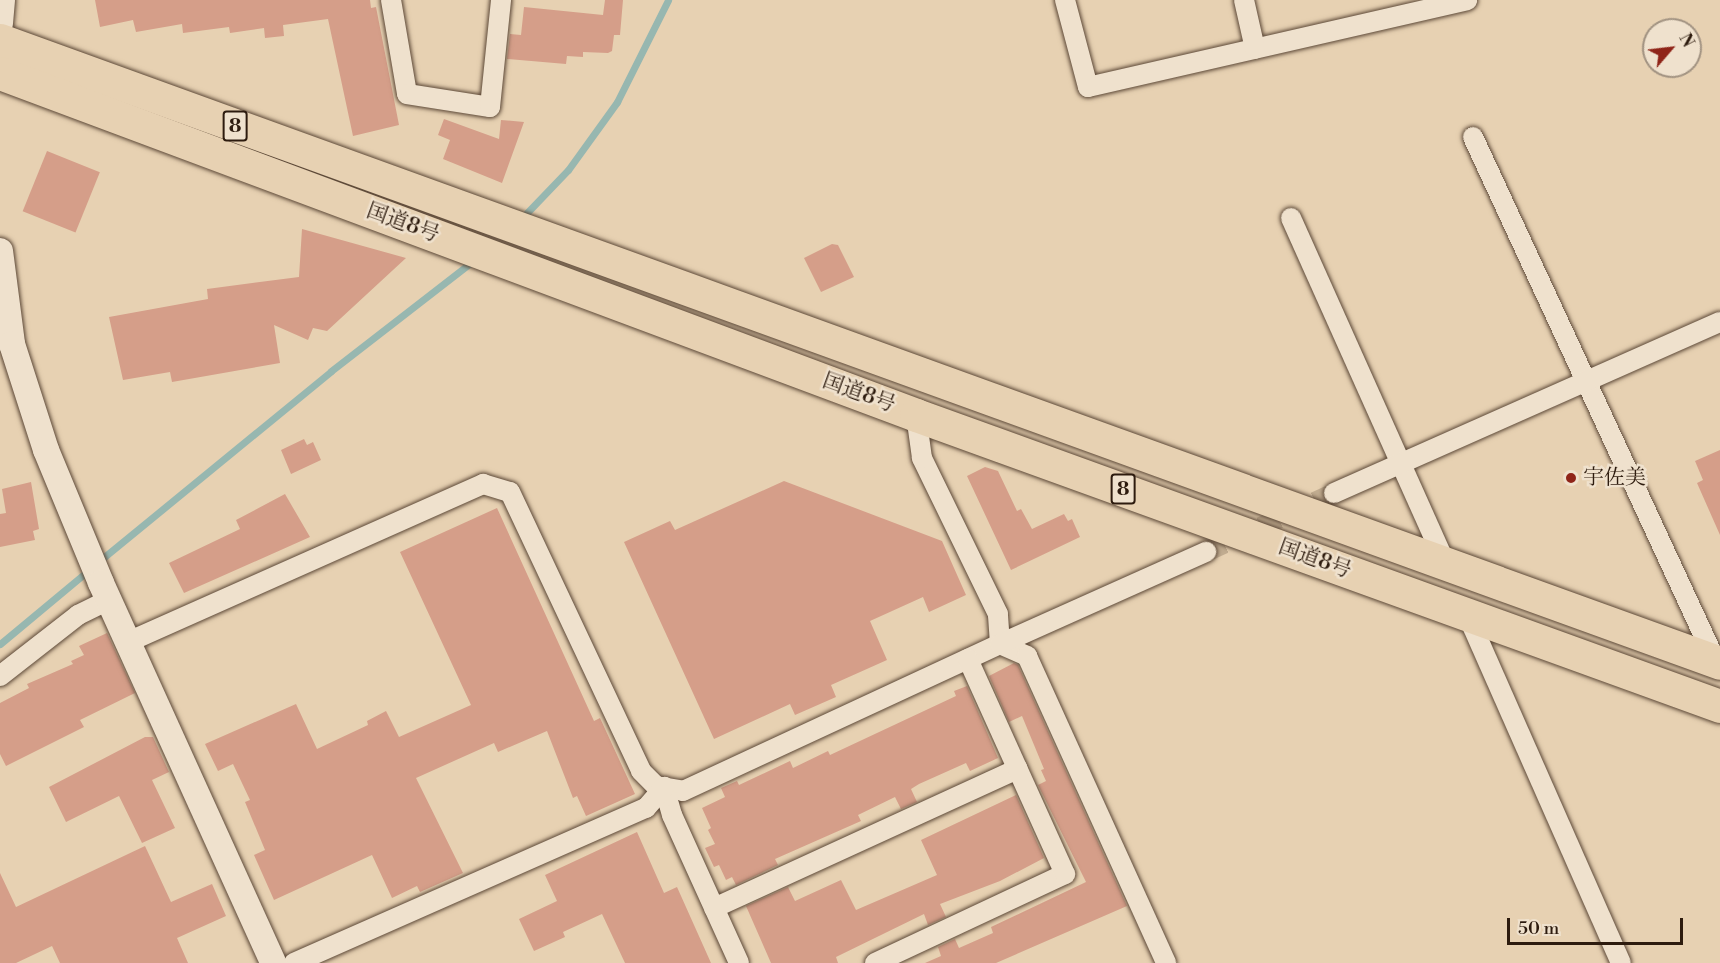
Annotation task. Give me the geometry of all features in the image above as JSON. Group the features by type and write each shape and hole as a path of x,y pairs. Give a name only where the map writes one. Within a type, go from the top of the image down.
{"highway":[{"name":"国道8号","path":"0,40 1718,662"},
{"name":"国道8号","path":"0,73 916,415 1720,706"}],"street":[{"path":"0,23 2,0"},
{"path":"391,0 407,94 490,107 501,0"},
{"path":"1065,0 1088,87 1467,0"},
{"path":"1244,0 1255,49"},
{"path":"1473,137 1718,662"},
{"path":"1291,218 1446,565"},
{"path":"0,251 6,344 46,450 105,592 273,963"},
{"path":"1334,493 1720,322"},
{"path":"916,415 922,458 998,614 1000,644"},
{"path":"128,642 483,484 510,492 641,771 656,786 683,791 968,658 1206,552"},
{"path":"0,676 105,592"},
{"path":"1467,614 1621,963"},
{"path":"1000,644 1026,656 1166,963"},
{"path":"875,963 1065,874 968,658"},
{"path":"714,908 1018,769"},
{"path":"664,787 672,815 739,963"},
{"path":"294,963 646,808 664,787"}],"building":[{"path":"95,0 370,0 371,8 376,7 399,125 353,136 328,19 283,25 284,36 265,38 264,28 230,33 229,27 183,33 182,24 136,32 133,20 100,27"},
{"path":"605,0 623,0 620,35 614,35 612,51 608,53 583,52 583,57 567,56 566,64 507,59 510,34 521,35 524,7 603,15"},
{"path":"444,119 499,139 501,120 524,122 502,183 443,159 450,140 438,135"},
{"path":"47,151 100,172 76,233 23,211"},
{"path":"302,229 406,258 327,331 313,328 308,340 274,325 280,363 172,382 170,372 123,380 109,317 208,299 207,289 299,277"},
{"path":"832,244 838,245 854,277 821,292 804,258"},
{"path":"304,439 307,445 313,442 321,460 291,474 281,450"},
{"path":"1720,450 1720,535 1697,483 1703,480 1695,461"},
{"path":"985,467 998,471 1017,511 1021,509 1032,529 1064,514 1068,521 1072,519 1080,537 1011,570 967,476"},
{"path":"784,481 942,541 966,595 929,612 923,597 870,621 887,660 831,685 836,697 795,715 790,704 714,739 624,542 670,521 675,530"},
{"path":"31,482 39,529 33,531 35,540 0,547 0,514 6,513 2,489"},
{"path":"285,494 310,537 184,593 169,563 240,529 236,520"},
{"path":"497,508 594,721 600,718 635,794 586,816 577,796 573,798 547,731 498,752 494,743 416,778 463,873 420,892 417,886 392,898 372,855 274,900 254,855 265,850 245,802 250,800 233,764 218,771 205,744 296,704 317,749 368,725 367,721 386,711 399,737 471,705 400,552"},
{"path":"107,633 135,693 80,720 84,727 6,766 0,754 0,703 29,688 27,684 73,664 71,661 84,655 79,646"},
{"path":"1014,663 1018,665 1127,906 996,963 925,963 941,956 938,947 955,939 959,948 993,933 991,927 1086,882 1038,785 1046,781 1041,770 1044,769 1022,716 1009,722 989,676"},
{"path":"967,686 998,758 970,771 966,763 919,784 911,789 917,802 901,809 895,797 858,815 861,821 775,859 778,865 736,885 732,877 726,880 719,865 714,867 705,848 715,844 708,830 711,828 702,808 725,797 721,788 737,781 739,785 790,761 793,768 828,751 830,755 956,696 954,691"},
{"path":"145,737 153,737 169,772 152,780 175,828 142,843 119,796 66,822 49,787"},
{"path":"1016,795 1044,858 1000,881 940,904 946,917 928,925 924,914 836,957 838,963 771,963 746,906 788,887 795,901 841,880 856,910 937,875 921,840"},
{"path":"637,832 664,893 677,887 711,963 625,963 602,914 563,932 565,937 534,951 519,919 557,901 545,875"},
{"path":"145,846 171,902 212,884 226,916 177,938 188,963 60,963 52,946 16,963 0,963 0,873 16,907"}],"waterway":[{"path":"520,220 568,170 617,102 668,0"},
{"path":"98,562 331,371 473,261"},
{"path":"0,644 90,569"}],"tunnel":[{"path":"1206,552 1334,493"}],"place":[{"name":"宇佐美","path":"1571,478"}]}
